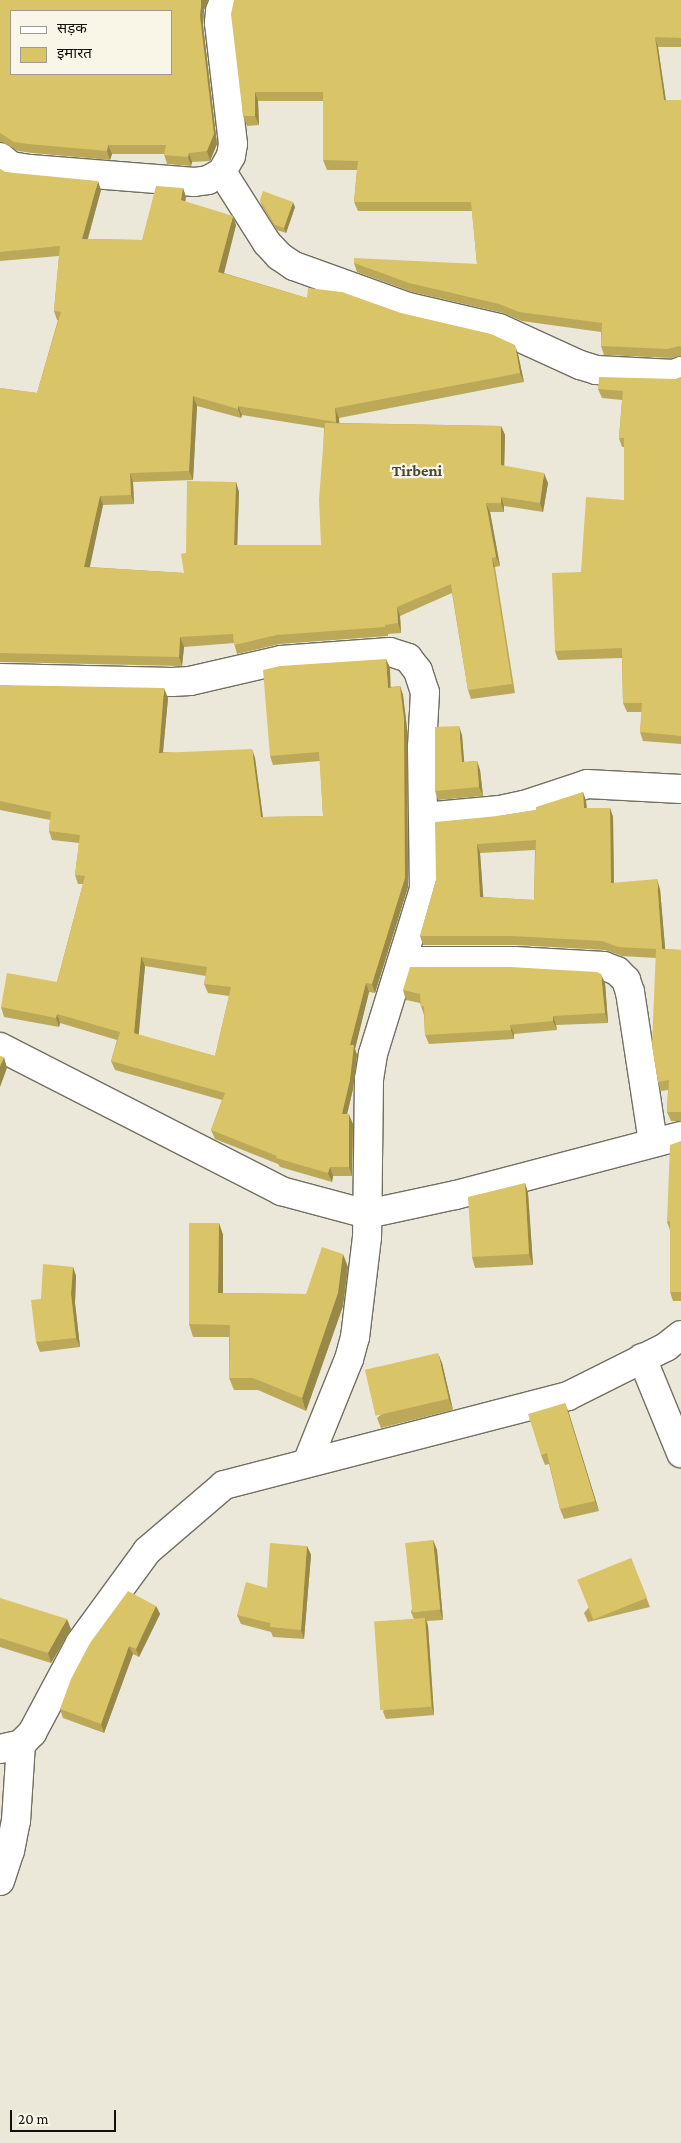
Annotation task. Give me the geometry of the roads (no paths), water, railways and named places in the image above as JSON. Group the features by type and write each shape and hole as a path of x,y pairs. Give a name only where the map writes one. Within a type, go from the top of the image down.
{"street":[{"path":"0,157 11,166 30,169 194,182 208,180 222,172 232,156 233,144 219,22 224,0"},
{"path":"222,172 267,243 279,256 294,266 408,308 499,328 580,365 596,370 674,374 681,371"},
{"path":"0,678 190,681 281,660 390,652 408,658 418,671 425,692 422,747 424,889 373,1054 369,1079 367,1237 354,1337 349,1359 307,1464"},
{"path":"424,817 508,809 586,784 681,789"},
{"path":"403,961 514,961 604,966 617,971 626,980 630,992 653,1142"},
{"path":"0,1048 281,1191 367,1214 456,1195 681,1136"},
{"path":"0,1881 10,1852 16,1821 10,1747 32,1733 80,1643 147,1551 224,1485 568,1396 666,1347 681,1335"},
{"path":"642,1358 681,1453"}],"district":[{"name":"Tirbeni","path":"417,471"}]}
